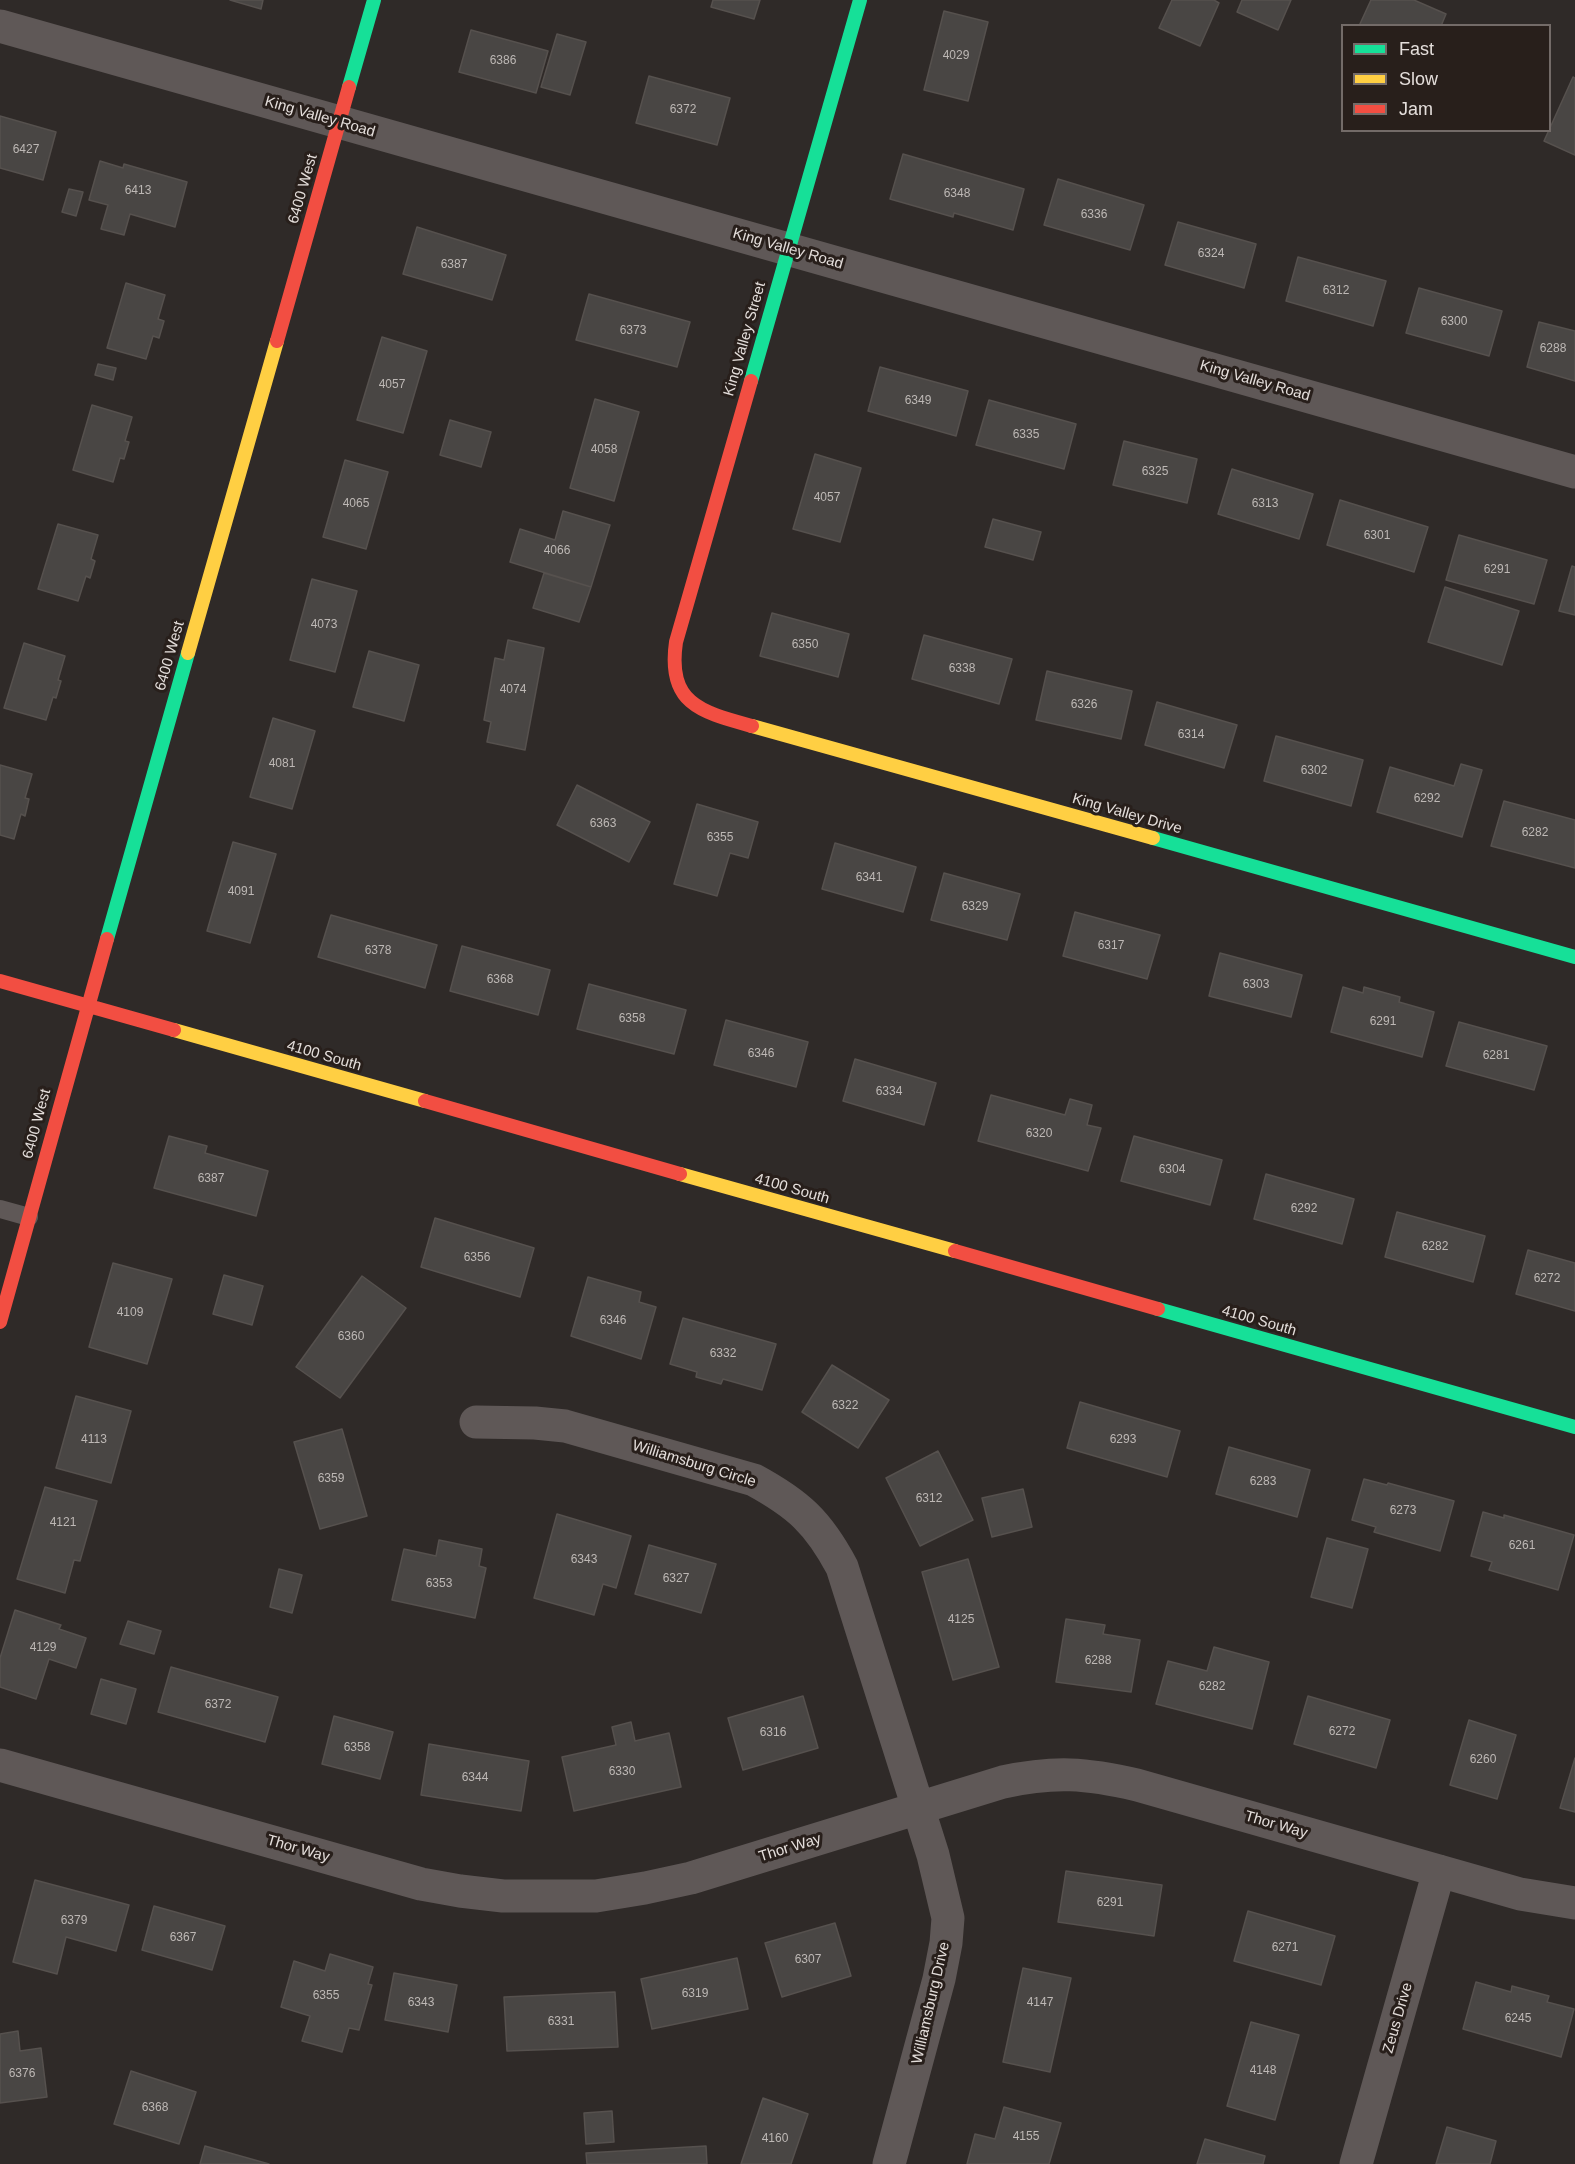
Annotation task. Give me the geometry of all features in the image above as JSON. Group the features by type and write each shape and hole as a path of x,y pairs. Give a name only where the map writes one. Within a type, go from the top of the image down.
{"street":[{"name":"6400 West","path":"0,1322 374,0"},
{"name":"King Valley Street","path":"679,688 674,677 673,664 676,642 860,0"},
{"name":"King Valley Road","path":"0,26 1575,472"},
{"name":"King Valley Drive","path":"679,688 695,705 717,716 1575,957"},
{"name":"4100 South","path":"0,981 1575,1427"},
{"name":"Williamsburg Circle","path":"476,1422 565,1426 754,1480 780,1494 803,1512 819,1528 842,1567 918,1807"},
{"name":"Thor Way","path":"0,1765 421,1884 503,1896 597,1896 645,1888 691,1878 1003,1782 1035,1775 1069,1773 1101,1777 1520,1894 1575,1904"},
{"name":"Williamsburg Drive","path":"889,2164 939,1979 946,1943 948,1918 944,1894 918,1807"},
{"name":"Zeus Drive","path":"1356,2164 1439,1871"}],"lane":[{"path":"0,1209 29,1217"}],"building":[{"path":"230,0 263,0 261,9"},
{"path":"713,0 760,0 754,19 711,7"},
{"path":"1172,0 1214,0 1219,3 1200,46 1159,28"},
{"path":"1242,0 1291,0 1278,30 1237,12"},
{"path":"1371,0 1414,0 1446,14 1442,24 1360,24"},
{"path":"944,11 988,22 968,101 924,90"},
{"path":"471,30 548,51 536,93 459,72"},
{"path":"557,34 586,42 570,95 541,87"},
{"path":"649,76 730,98 717,145 636,123"},
{"path":"1573,77 1575,78 1575,155 1544,141 1548,132 1551,132 1551,126"},
{"path":"0,116 56,132 43,180 0,168"},
{"path":"903,154 1024,189 1013,230 954,213 953,217 890,199"},
{"path":"100,161 123,168 124,164 187,182 175,227 130,214 124,235 101,229 108,205 89,200"},
{"path":"1058,179 1144,205 1130,250 1044,225"},
{"path":"69,189 83,192 76,216 62,212"},
{"path":"1178,222 1256,244 1244,288 1165,265"},
{"path":"417,227 506,255 492,300 403,274"},
{"path":"1298,257 1386,281 1373,326 1286,301"},
{"path":"126,283 165,295 158,319 164,321 159,338 153,336 146,359 107,348"},
{"path":"1419,288 1502,311 1489,356 1406,333"},
{"path":"589,294 690,322 677,367 576,340"},
{"path":"1539,322 1575,331 1575,381 1527,367"},
{"path":"382,337 427,351 403,433 357,420"},
{"path":"98,364 116,368 113,380 95,375"},
{"path":"880,367 968,391 956,436 868,411"},
{"path":"595,399 639,412 614,501 570,488"},
{"path":"989,400 1076,424 1064,469 976,445"},
{"path":"92,405 132,417 125,441 129,442 124,459 120,458 113,482 73,470"},
{"path":"450,420 491,432 481,467 440,455"},
{"path":"1124,441 1197,459 1187,503 1113,485"},
{"path":"815,454 861,468 840,542 793,529"},
{"path":"345,460 388,472 366,549 323,537"},
{"path":"1232,469 1313,494 1299,539 1218,514"},
{"path":"1340,500 1428,527 1414,572 1327,545"},
{"path":"563,511 610,525 591,587 510,562 520,529 555,540"},
{"path":"993,519 1041,532 1033,560 985,547"},
{"path":"58,524 98,535 91,559 95,561 90,578 86,576 78,601 38,589"},
{"path":"1459,535 1547,560 1534,604 1446,580"},
{"path":"1572,566 1575,567 1575,615 1559,611"},
{"path":"544,573 591,587 579,622 533,608"},
{"path":"312,579 357,591 335,672 290,660"},
{"path":"1445,587 1519,611 1502,665 1428,642"},
{"path":"772,613 849,634 838,677 760,656"},
{"path":"924,635 1012,659 999,704 912,679"},
{"path":"508,640 544,648 525,750 487,742 491,722 484,720 495,658 504,660"},
{"path":"24,643 65,656 58,680 61,681 56,698 53,697 46,720 4,708"},
{"path":"369,651 419,665 404,721 353,707"},
{"path":"1047,671 1132,691 1121,739 1036,720"},
{"path":"1157,702 1237,725 1224,768 1145,745"},
{"path":"273,718 315,731 292,809 250,797"},
{"path":"1276,736 1363,760 1351,806 1264,781"},
{"path":"1461,764 1482,770 1462,837 1377,812 1390,767 1454,786"},
{"path":"0,765 32,774 25,798 29,799 25,816 21,814 14,839 0,835"},
{"path":"577,785 650,822 629,862 557,825"},
{"path":"1504,801 1575,820 1575,868 1491,846"},
{"path":"697,804 758,822 748,858 730,853 717,896 674,884"},
{"path":"233,842 276,854 250,943 207,931"},
{"path":"835,843 916,867 903,912 822,889"},
{"path":"944,873 1020,894 1007,940 931,920"},
{"path":"1075,912 1160,935 1147,979 1063,956"},
{"path":"331,915 437,945 425,988 318,957"},
{"path":"462,946 550,970 538,1015 450,991"},
{"path":"1220,953 1302,975 1291,1017 1209,996"},
{"path":"589,984 686,1010 674,1054 577,1029"},
{"path":"1343,987 1363,993 1364,987 1400,997 1399,1002 1434,1012 1422,1057 1331,1032"},
{"path":"726,1020 808,1042 796,1087 714,1065"},
{"path":"1459,1022 1547,1046 1534,1090 1446,1066"},
{"path":"855,1059 936,1083 924,1125 843,1101"},
{"path":"991,1095 1065,1115 1070,1099 1092,1105 1087,1125 1101,1128 1088,1171 978,1141"},
{"path":"169,1136 207,1146 205,1153 268,1171 256,1216 154,1188"},
{"path":"1134,1136 1222,1160 1210,1205 1121,1181"},
{"path":"1266,1174 1354,1199 1342,1244 1254,1219"},
{"path":"1397,1212 1485,1236 1473,1282 1385,1257"},
{"path":"435,1218 534,1248 520,1297 421,1267"},
{"path":"1528,1250 1575,1263 1575,1311 1516,1294"},
{"path":"113,1263 172,1279 147,1364 89,1347"},
{"path":"224,1275 263,1286 252,1325 213,1314"},
{"path":"362,1276 406,1308 340,1398 296,1367"},
{"path":"588,1277 641,1292 639,1302 656,1307 641,1359 571,1336"},
{"path":"683,1318 776,1344 762,1390 723,1379 721,1384 696,1377 697,1372 670,1364"},
{"path":"832,1365 889,1400 858,1448 802,1412"},
{"path":"76,1396 131,1411 111,1483 56,1468"},
{"path":"1080,1402 1180,1431 1167,1477 1067,1448"},
{"path":"342,1429 367,1516 320,1529 294,1442"},
{"path":"1229,1447 1310,1470 1297,1517 1216,1494"},
{"path":"938,1451 973,1520 920,1546 886,1478"},
{"path":"1364,1479 1387,1485 1388,1483 1454,1501 1440,1551 1374,1532 1376,1527 1352,1520"},
{"path":"45,1487 97,1501 80,1561 74,1560 65,1593 17,1579"},
{"path":"1023,1489 1032,1527 992,1537 982,1498"},
{"path":"1483,1512 1504,1518 1504,1515 1574,1535 1558,1590 1489,1570 1492,1562 1471,1556"},
{"path":"557,1514 631,1536 616,1588 603,1584 594,1615 534,1598"},
{"path":"1327,1538 1368,1549 1352,1608 1311,1597"},
{"path":"439,1540 482,1549 479,1566 486,1568 475,1618 392,1600 404,1549 436,1556"},
{"path":"649,1545 716,1564 701,1613 635,1594"},
{"path":"968,1559 999,1667 953,1680 922,1572"},
{"path":"279,1569 302,1575 292,1613 270,1607"},
{"path":"15,1610 61,1625 59,1629 86,1638 76,1668 49,1659 36,1699 0,1687 0,1658"},
{"path":"1066,1619 1105,1625 1103,1634 1140,1640 1131,1692 1056,1682"},
{"path":"128,1621 161,1631 154,1654 120,1644"},
{"path":"1214,1647 1269,1662 1252,1729 1156,1704 1168,1661 1207,1671"},
{"path":"171,1667 278,1697 265,1742 158,1712"},
{"path":"101,1679 136,1689 126,1724 91,1714"},
{"path":"803,1696 818,1748 743,1770 728,1718"},
{"path":"1308,1696 1390,1720 1376,1768 1294,1744"},
{"path":"334,1716 393,1732 380,1779 322,1764"},
{"path":"1469,1720 1516,1735 1497,1799 1450,1785"},
{"path":"631,1722 635,1741 669,1733 681,1787 574,1811 562,1757 616,1745 612,1727"},
{"path":"429,1744 529,1761 521,1811 421,1795"},
{"path":"1575,1758 1575,1812 1560,1808"},
{"path":"1066,1871 1162,1885 1154,1936 1058,1922"},
{"path":"35,1880 129,1905 116,1951 66,1937 57,1974 13,1962"},
{"path":"154,1906 225,1926 212,1970 142,1950"},
{"path":"1248,1911 1335,1936 1321,1985 1234,1961"},
{"path":"835,1923 851,1976 782,1997 765,1943"},
{"path":"330,1954 373,1967 368,1984 372,1985 359,2030 349,2028 342,2052 302,2041 310,2016 281,2007 294,1961 325,1971"},
{"path":"737,1958 748,2009 652,2029 641,1979"},
{"path":"1023,1968 1071,1978 1050,2072 1003,2062"},
{"path":"394,1973 457,1985 448,2032 385,2020"},
{"path":"1476,1982 1511,1992 1512,1986 1549,1996 1547,2002 1574,2009 1561,2057 1463,2029"},
{"path":"615,1992 618,2047 507,2051 504,1997"},
{"path":"1251,2022 1299,2035 1275,2120 1227,2106"},
{"path":"18,2031 20,2051 41,2048 47,2097 0,2103 0,2034"},
{"path":"131,2071 196,2092 179,2144 114,2124"},
{"path":"763,2098 808,2114 791,2164 741,2164"},
{"path":"1004,2107 1061,2123 1049,2164 967,2164 975,2134 995,2139"},
{"path":"612,2111 614,2142 586,2144 584,2113"},
{"path":"1447,2127 1496,2141 1490,2164 1436,2164"},
{"path":"1205,2139 1265,2156 1263,2164 1197,2164"},
{"path":"205,2146 269,2164 200,2164"},
{"path":"706,2146 707,2164 587,2164 586,2153"}],"traffic: fast":[{"path":"349,87 374,0"},
{"path":"751,381 860,0"},
{"path":"107,939 188,653"},
{"path":"1153,838 1575,957"},
{"path":"1158,1309 1575,1427"}],"traffic: slow":[{"path":"188,653 277,341"},
{"path":"752,726 1153,838"},
{"path":"174,1030 425,1101"},
{"path":"680,1174 955,1251"}],"traffic: jam":[{"path":"277,341 349,87"},
{"path":"751,381 676,642 675,663 677,679 683,692 692,702 717,716 752,726"},
{"path":"0,1322 107,939"},
{"path":"0,981 174,1030"},
{"path":"425,1101 680,1174"},
{"path":"955,1251 1158,1309"}]}
